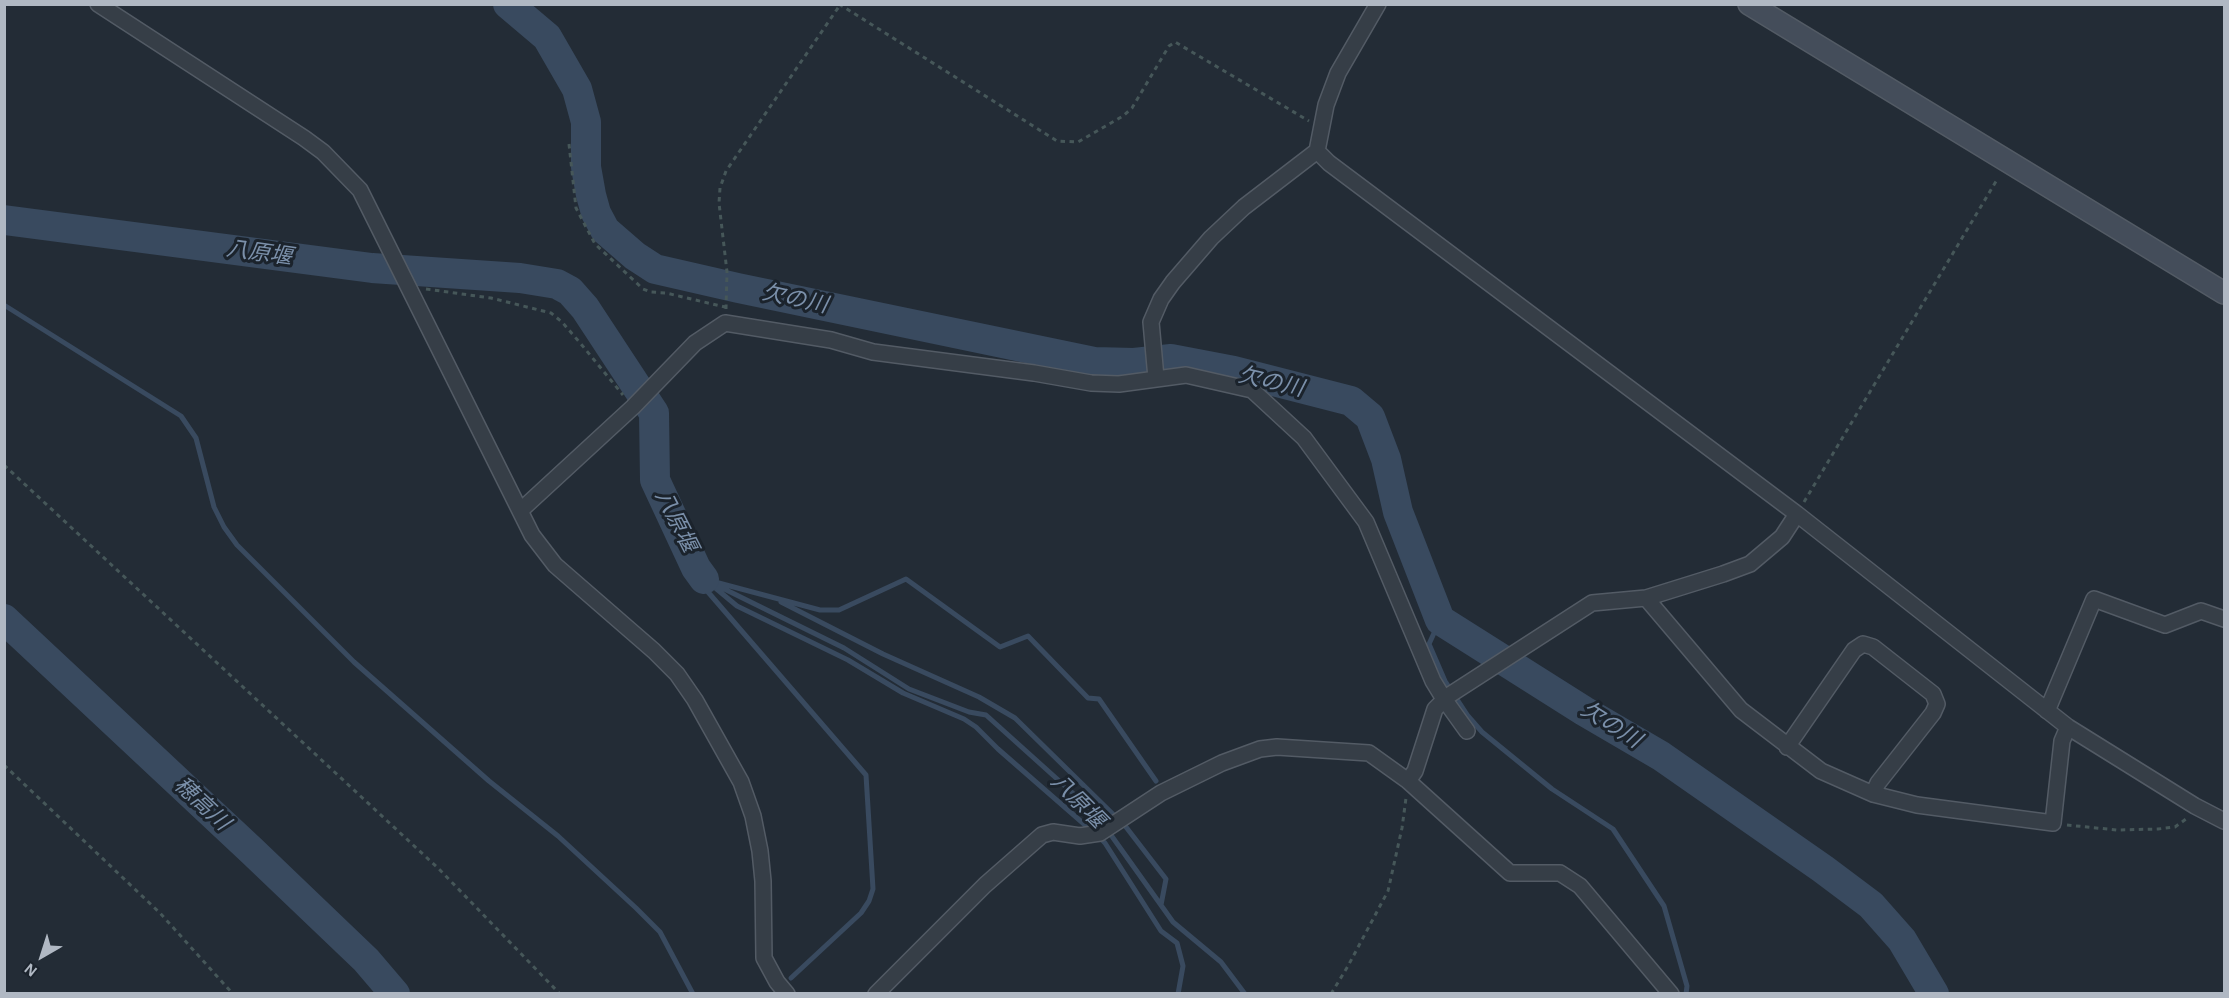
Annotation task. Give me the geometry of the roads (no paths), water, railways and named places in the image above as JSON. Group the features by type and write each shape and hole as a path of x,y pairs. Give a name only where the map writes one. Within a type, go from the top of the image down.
{"street":[{"path":"98,4 323,152 360,190 532,535 555,565 654,651 677,674 695,700 741,782 753,816 763,881 764,958 777,982 787,993"},
{"path":"1156,374 1151,322 1154,313 1173,282 1211,238 1244,207 1317,150 1321,128 1338,74 1378,4"},
{"path":"1749,4 2009,160 2224,293"},
{"path":"1317,150 1329,163 1797,514 2068,727 2195,806 2224,821"},
{"path":"520,511 636,404 695,343 725,323 831,340 873,352 1034,373 1091,383 1119,384 1156,374 1186,375 1252,390 1304,438 1366,522 1433,681 1451,694 1467,731"},
{"path":"1408,781 1414,771 1435,709 1451,694 1592,603 1647,598 1750,564 1782,537 1797,514"},
{"path":"1647,598 1741,710 1821,771 1873,794 1917,805 2053,823 2062,741 2068,727"},
{"path":"2047,711 2094,599 2165,625 2201,611 2224,619"},
{"path":"1787,747 1854,650 1863,644 1873,647 1933,694 1937,704 1933,713 1878,783 1873,794"},
{"path":"876,993 985,885 1042,835 1053,832 1092,835 1100,832 1161,793 1222,763 1260,748 1269,747 1301,747 1369,753 1408,781 1510,873 1560,873 1580,886 1671,993"}],"waterway":[{"name":"欠の川","path":"508,4 547,37 577,89 586,122 586,167 591,195 596,213 605,230 635,256 655,269 1094,362 1134,363 1171,359 1234,371 1351,401 1370,417 1386,459 1398,512 1440,620 1584,711 1661,756 1871,905 1902,940 1934,994"},
{"name":"八原堰","path":"4,220 372,268 520,278 557,284 570,291 585,308 654,413 655,480 696,568 704,579"},
{"path":"4,305 181,416 196,438 214,507 224,527 237,545 354,662 489,781 558,836 636,908 660,932 693,994"},
{"name":"八原堰","path":"704,579 844,648 909,689 969,712 986,715 1096,814 1173,922 1221,962 1245,994"},
{"path":"704,579 708,592 866,775 873,889 869,901 861,913 791,978"},
{"path":"715,582 820,610 839,610 906,579 1000,647 1028,636 1088,698 1099,699 1156,781"},
{"path":"713,586 737,606 848,660 903,693 964,719 976,727 1092,831"},
{"path":"781,602 883,654 979,697 1015,718 1126,827 1166,879 1161,905"},
{"name":"穂高川","path":"4,619 366,960 395,994"},
{"path":"1440,620 1429,644 1445,681 1468,716 1482,732 1552,789 1613,829 1664,906 1687,986 1686,994"},
{"path":"1099,837 1161,931 1177,943 1183,966 1178,994"}]}
